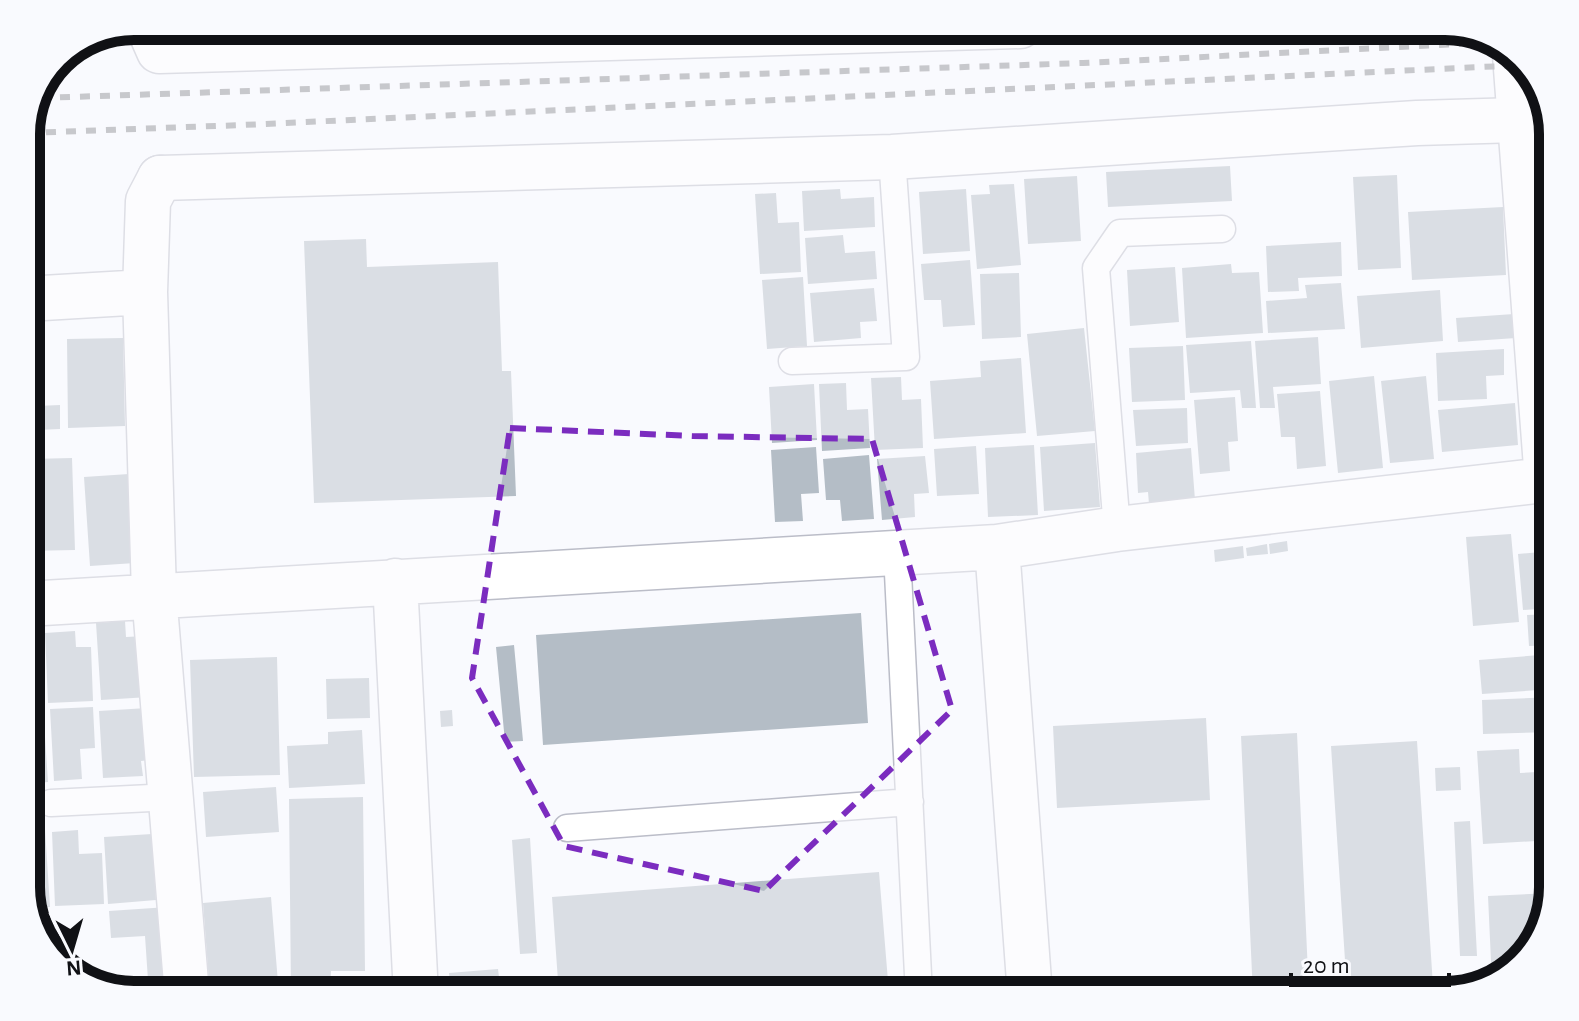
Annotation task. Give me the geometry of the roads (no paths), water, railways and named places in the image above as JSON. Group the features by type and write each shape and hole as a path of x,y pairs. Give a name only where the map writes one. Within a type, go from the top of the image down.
{"street":[{"path":"154,40 159,51 538,40"},
{"path":"1524,84 1535,119 1539,215"},
{"path":"186,981 154,594 145,292 148,201 160,178 892,157 1417,123 1535,119"},
{"path":"40,298 145,292"},
{"path":"40,603 997,547 1117,529 1539,481"},
{"path":"997,547 1029,981"},
{"path":"395,581 415,981"}],"lane":[{"path":"792,361 906,357 892,157"},
{"path":"1117,529 1096,268 1120,233 1222,229"},
{"path":"897,553 918,981"},
{"path":"51,803 171,797"},
{"path":"567,828 910,802"}],"railway":[{"path":"48,98 1083,63 1470,43"},
{"path":"40,132 1510,66"}]}
